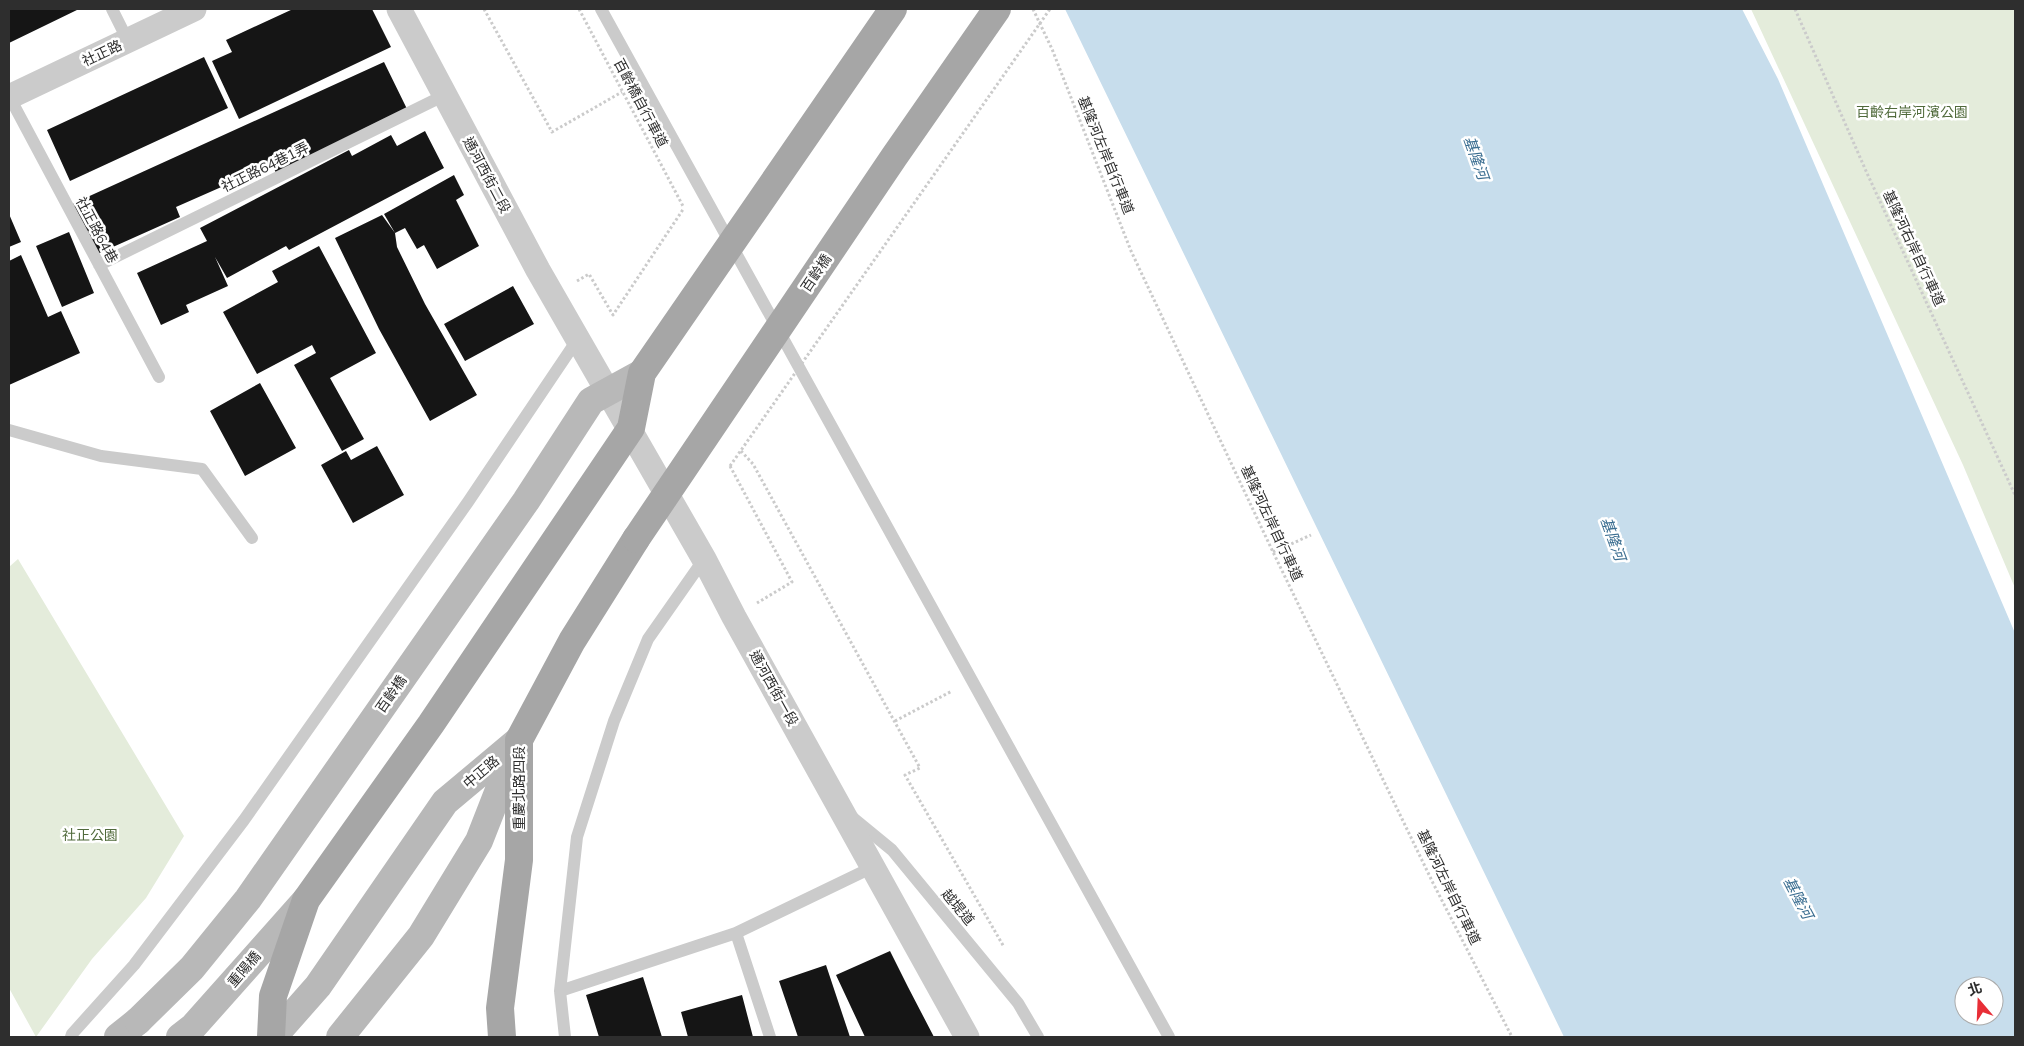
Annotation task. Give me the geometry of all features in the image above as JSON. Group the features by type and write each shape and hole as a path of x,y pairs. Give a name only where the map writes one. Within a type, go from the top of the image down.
{"main road":[{"name":"百齡橋","path":"272,1037 273,996 306,900 431,724 631,428 642,373 893,9"},
{"name":"百齡橋","path":"636,539 894,157 997,9"},
{"name":"重慶北路四段","path":"502,1037 500,1008 520,860 519,740 572,641 636,539"}],"street":[{"name":"社正路","path":"9,96 194,9"},
{"name":"通河西街二段","path":"399,9 577,340"},
{"name":"通河西街一段","path":"577,340 704,559 734,617 967,1037"},
{"name":"百齡橋","path":"128,1029 192,968 248,899 526,501 591,400 642,373"},
{"name":"中正路","path":"272,1037 318,986 445,802 519,740"},
{"name":"中正路","path":"340,1037 421,936 479,841 519,740"},
{"name":"重陽橋","path":"180,1037 193,1027 306,900"}],"lane":[{"path":"112,9 128,40"},
{"path":"601,9 1169,1037"},
{"name":"社正路64巷1弄","path":"99,265 445,95"},
{"name":"社正路64巷","path":"9,96 159,377"},
{"path":"71,1037 134,965 244,820 462,510 577,340"},
{"path":"9,430 101,456 202,469 252,538"},
{"path":"564,1037 560,991 577,837 614,721 648,639 704,559"},
{"name":"越堤道","path":"842,809 892,850 1018,1003 1038,1037"},
{"path":"560,991 736,933 874,867"},
{"path":"736,933 770,1037"}],"path":[{"path":"484,9 552,132 640,82"},
{"name":"百齡橋自行車道","path":"579,9 684,208 613,315 589,274"},
{"name":"基隆河左岸自行車道","path":"1033,9 1052,49 1131,251 1273,552 1433,883 1512,1037"},
{"path":"734,617 792,582 730,466 1050,9"},
{"name":"基隆河右岸自行車道","path":"1794,9 1866,171 2015,495"},
{"path":"741,451 753,464 896,721 920,768 905,775 1007,954"},
{"path":"1273,552 1311,536"},
{"path":"896,721 973,680"}],"green space":[{"name":"百齡右岸河濱公園","path":"1751,9 2015,9 2015,588 1963,465"},
{"name":"社正公園","path":"18,559 184,836 146,898 92,959 36,1037 9,988 9,567"}],"water":[{"name":"基隆河","path":"1065,9 1742,9 1778,79 2015,633 2015,1037 1564,1037"}],"building":[{"path":"9,9 79,9 9,43"},
{"path":"293,9 372,9 391,47 239,119 212,61 232,52 226,40"},
{"path":"204,57 228,108 70,181 47,130"},
{"path":"384,62 408,111 276,173 268,156 271,165 176,207 180,217 95,255 72,204"},
{"path":"425,131 444,168 289,250 286,246 227,278 215,257 228,286 186,305 189,312 161,325 137,273 207,241 200,228 349,150 352,156 391,135 397,146"},
{"path":"454,175 464,195 456,200 479,246 437,269 424,245 417,249 405,228 395,233 384,214"},
{"path":"9,214 21,242 9,247"},
{"path":"382,215 395,233 397,247 425,304 477,395 430,421 379,329 335,238"},
{"path":"69,232 94,293 62,307 36,246"},
{"path":"319,246 376,353 330,378 364,439 342,451 294,365 316,353 312,345 257,374 223,312 278,282 272,271"},
{"path":"21,255 48,317 61,311 80,353 9,385 9,261"},
{"path":"513,286 534,324 465,361 444,324"},
{"path":"260,383 296,448 245,476 210,411"},
{"path":"377,446 404,495 353,523 321,465 346,451 351,460"},
{"path":"890,951 934,1037 865,1037 836,975"},
{"path":"826,965 850,1037 798,1037 779,981"},
{"path":"643,977 662,1037 599,1037 586,995"},
{"path":"742,995 753,1037 688,1037 681,1012"}]}
